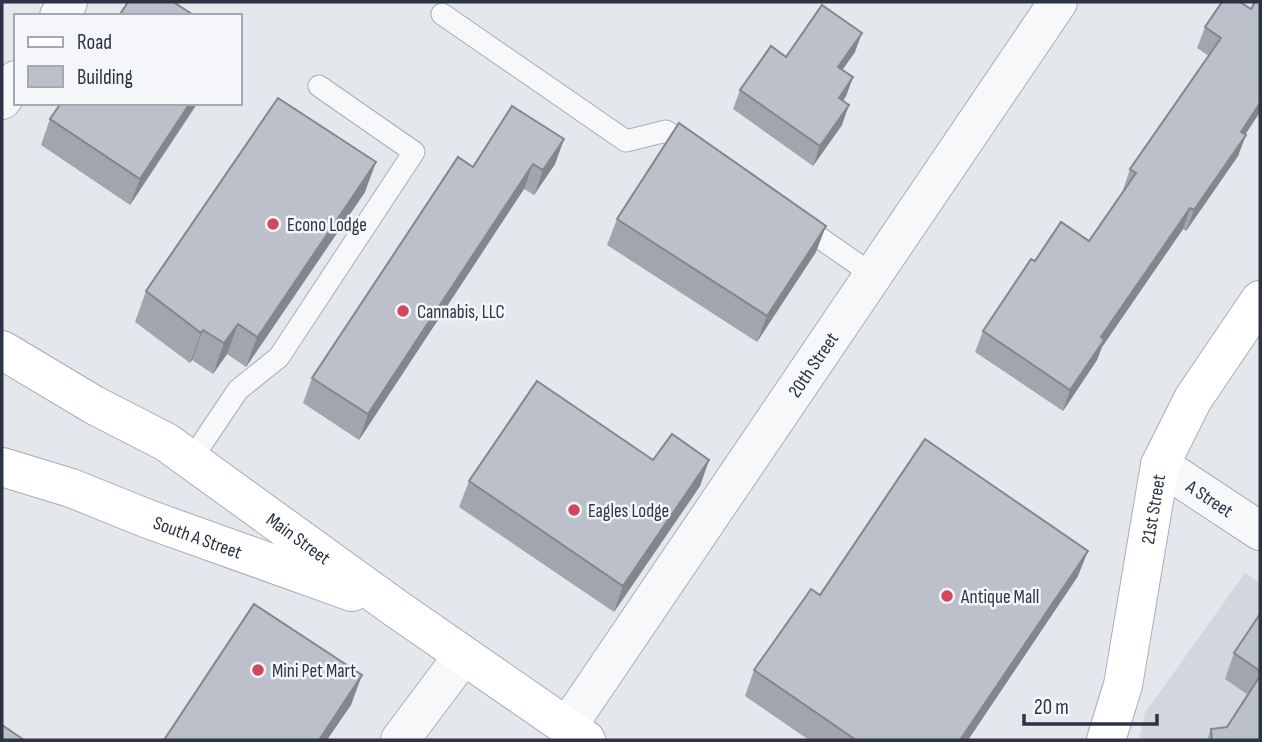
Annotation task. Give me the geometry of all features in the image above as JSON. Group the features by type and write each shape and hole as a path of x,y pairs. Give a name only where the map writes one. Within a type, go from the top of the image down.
{"main road":[{"name":"21st Street","path":"1106,740 1123,685 1160,465 1193,399 1260,300"},
{"name":"Main Street","path":"2,350 94,405 166,442 394,607 576,734"},
{"name":"South A Street","path":"2,467 71,488 148,519 394,607"}],"street":[{"name":"20th Street","path":"576,734 873,275 1058,2"},
{"path":"2,100 14,83"},
{"name":"A Street","path":"1160,465 1260,531"},
{"path":"401,740 463,656"}],"lane":[{"path":"442,14 626,141 666,131 710,161"},
{"path":"191,460 238,390 279,357 414,152 318,86"},
{"path":"775,206 873,275"}],"shaded area":[{"path":"1245,573 1260,583 1260,740 1139,740 1145,713"}],"building":[{"path":"128,2 176,2 192,14 120,14"},
{"path":"1222,2 1240,2 1251,9 1255,2 1260,2 1260,103 1241,132 1246,135 1194,210 1190,208 1101,337 1104,340 1070,390 983,331 1031,259 1035,261 1061,222 1089,241 1136,173 1130,169 1221,38 1205,27"},
{"path":"822,5 862,33 838,67 853,77 839,98 849,105 820,146 740,90 771,46 786,57"},
{"name":"Econo Lodge","path":"278,98 376,162 259,335 257,337 238,324 224,343 203,330 201,333 146,291"},
{"path":"60,105 189,105 140,179 50,119"},
{"name":"Cannabis, LLC","path":"512,106 564,139 543,170 533,164 368,414 312,378 458,157 473,167"},
{"path":"679,123 826,226 767,316 617,219"},
{"name":"Eagles Lodge","path":"537,381 653,460 672,434 709,460 623,586 469,481"},
{"name":"Antique Mall","path":"925,439 1088,551 960,740 856,740 754,670 811,589 820,595"},
{"name":"Mini Pet Mart","path":"254,604 362,675 319,740 164,740"},
{"path":"1260,614 1260,671 1234,653"},
{"path":"1260,676 1260,740 1212,740 1211,729 1227,727"},
{"path":"2,725 24,740 2,740"}],"place":[{"name":"Econo Lodge","path":"273,224"},
{"name":"Cannabis, LLC","path":"403,311"},
{"name":"Eagles Lodge","path":"574,510"},
{"name":"Antique Mall","path":"947,596"},
{"name":"Mini Pet Mart","path":"258,670"}]}
